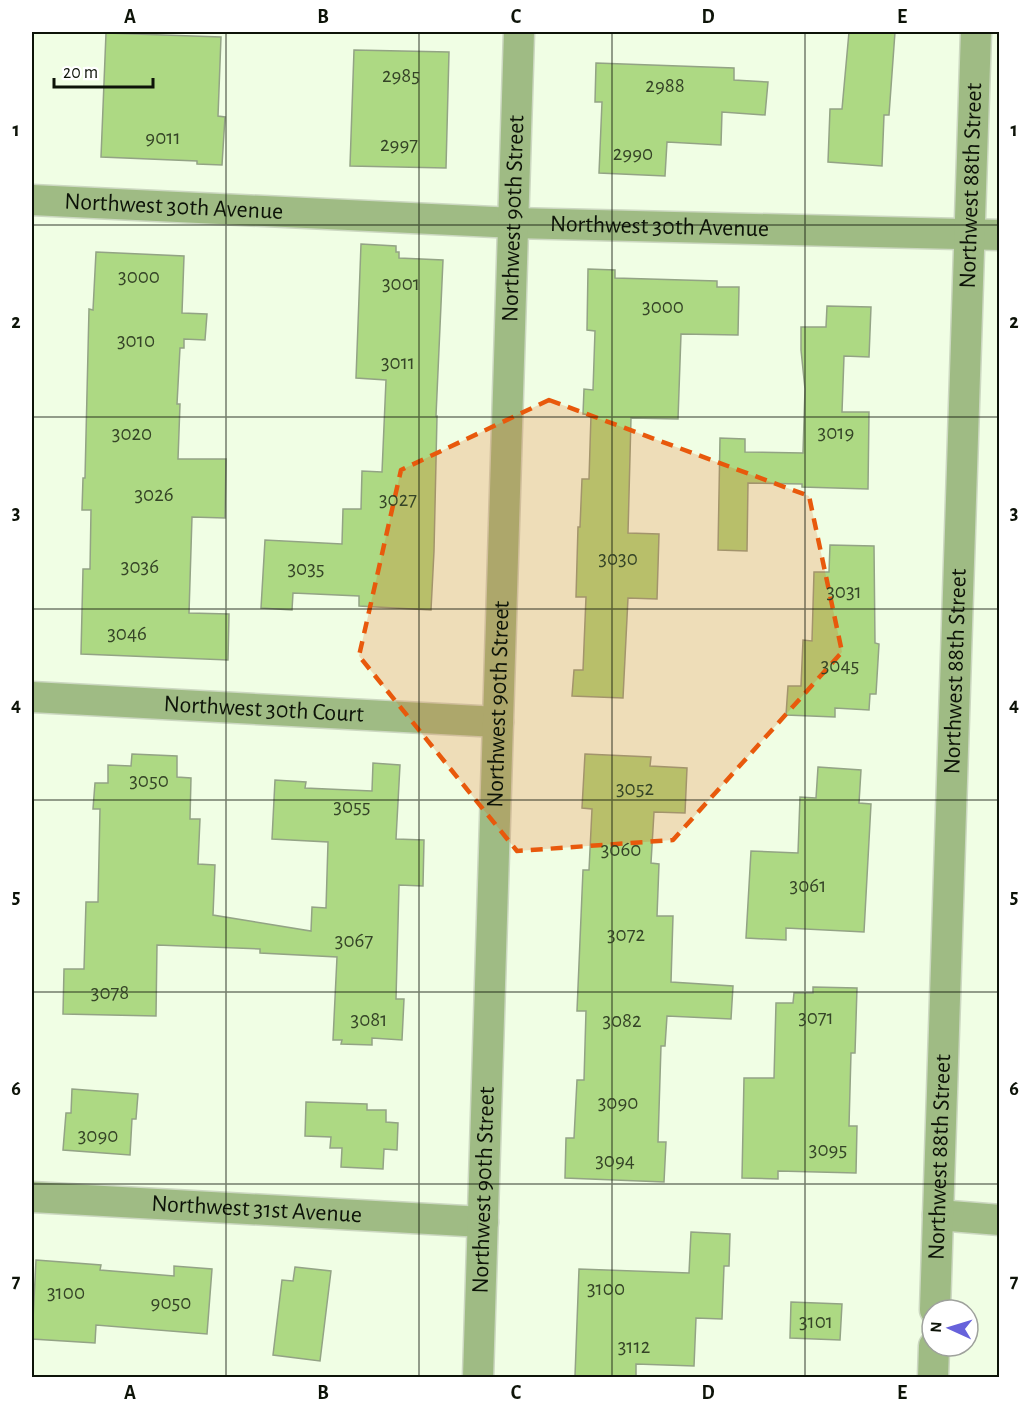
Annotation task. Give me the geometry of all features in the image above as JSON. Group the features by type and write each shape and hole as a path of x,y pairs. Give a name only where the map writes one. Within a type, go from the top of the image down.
{"street":[{"name":"Northwest 90th Street","path":"478,1377 519,32"},
{"name":"Northwest 88th Street","path":"935,1298 976,32"},
{"name":"Northwest 30th Avenue","path":"32,200 513,223 999,235"},
{"name":"Northwest 30th Court","path":"32,697 498,722"},
{"name":"Northwest 31st Avenue","path":"32,1197 483,1222"},
{"path":"938,1215 999,1220"},
{"path":"933,1377 934,1358"}],"highlighted area":[{"path":"549,400 809,496 842,652 673,840 517,851 359,656 401,470"}],"building":[{"path":"849,32 895,32 889,115 884,115 882,166 828,162 830,109 842,109"},
{"path":"106,33 221,37 218,116 225,117 222,165 197,164 197,161 101,157"},
{"path":"354,50 449,52 446,168 350,166"},
{"path":"596,63 734,68 734,80 768,82 765,115 722,112 721,145 667,142 665,176 599,173 602,102 595,102"},
{"path":"361,244 396,246 399,258 443,260 431,610 359,606 359,596 293,593 292,610 261,608 265,540 342,544 343,509 361,509 362,471 382,472 386,380 356,378"},
{"path":"96,252 184,256 182,313 207,314 205,340 184,339 184,348 180,348 177,404 180,404 178,459 226,459 225,518 192,517 189,613 229,614 228,660 81,654 83,569 90,569 91,510 82,510 83,478 85,478 89,309 93,310"},
{"path":"588,269 615,270 615,278 717,281 717,287 739,287 738,335 681,334 678,419 631,418 628,533 659,534 657,599 628,598 623,698 572,696 574,670 583,670 586,597 576,597 582,479 589,479 591,415 583,414 584,389 593,390 595,331 587,330"},
{"path":"827,306 871,307 869,357 844,356 842,412 869,412 868,489 748,483 747,551 718,550 720,438 745,439 745,452 803,453 805,389 801,327 826,327"},
{"path":"830,545 874,546 875,643 879,644 876,694 870,694 869,710 835,708 835,717 786,715 788,686 801,686 803,640 812,641 814,572 829,572"},
{"path":"132,754 177,756 177,777 191,778 190,819 200,819 198,864 215,865 213,915 311,931 312,907 326,908 328,842 272,839 275,780 306,782 305,788 372,791 373,763 400,765 396,839 424,840 423,886 399,885 396,999 404,999 402,1040 372,1038 372,1045 341,1044 342,1040 333,1040 337,957 260,953 260,949 157,945 156,1016 63,1014 64,969 84,969 86,902 98,902 100,809 93,809 95,783 108,783 108,765 131,766"},
{"path":"585,754 651,757 650,766 687,768 685,813 654,812 651,863 659,864 657,916 673,916 671,982 733,986 731,1019 667,1016 665,1046 661,1046 658,1142 666,1142 664,1182 565,1178 566,1138 574,1138 577,1080 584,1080 586,1011 577,1011 583,870 589,870 592,809 582,808"},
{"path":"818,767 861,770 859,803 871,804 864,932 786,928 786,940 746,938 751,851 798,853 800,797 816,798"},
{"path":"813,987 857,988 855,1053 851,1053 849,1126 857,1126 856,1173 778,1171 778,1179 742,1178 744,1078 774,1078 776,1003 793,1003 794,993 813,993"},
{"path":"72,1089 138,1094 136,1119 132,1119 130,1155 63,1150 66,1113 71,1113"},
{"path":"306,1102 367,1104 367,1110 386,1110 386,1122 398,1123 397,1150 384,1149 383,1169 341,1167 342,1148 330,1148 331,1137 305,1136"},
{"path":"691,1232 730,1234 729,1266 724,1266 722,1319 696,1318 694,1366 636,1364 636,1377 575,1376 579,1269 689,1273"},
{"path":"36,1260 101,1265 100,1270 174,1276 174,1266 212,1269 207,1334 96,1325 95,1343 32,1339"},
{"path":"295,1267 331,1271 320,1361 273,1355 282,1280 293,1281"},
{"path":"791,1302 842,1304 840,1340 790,1338"}]}
